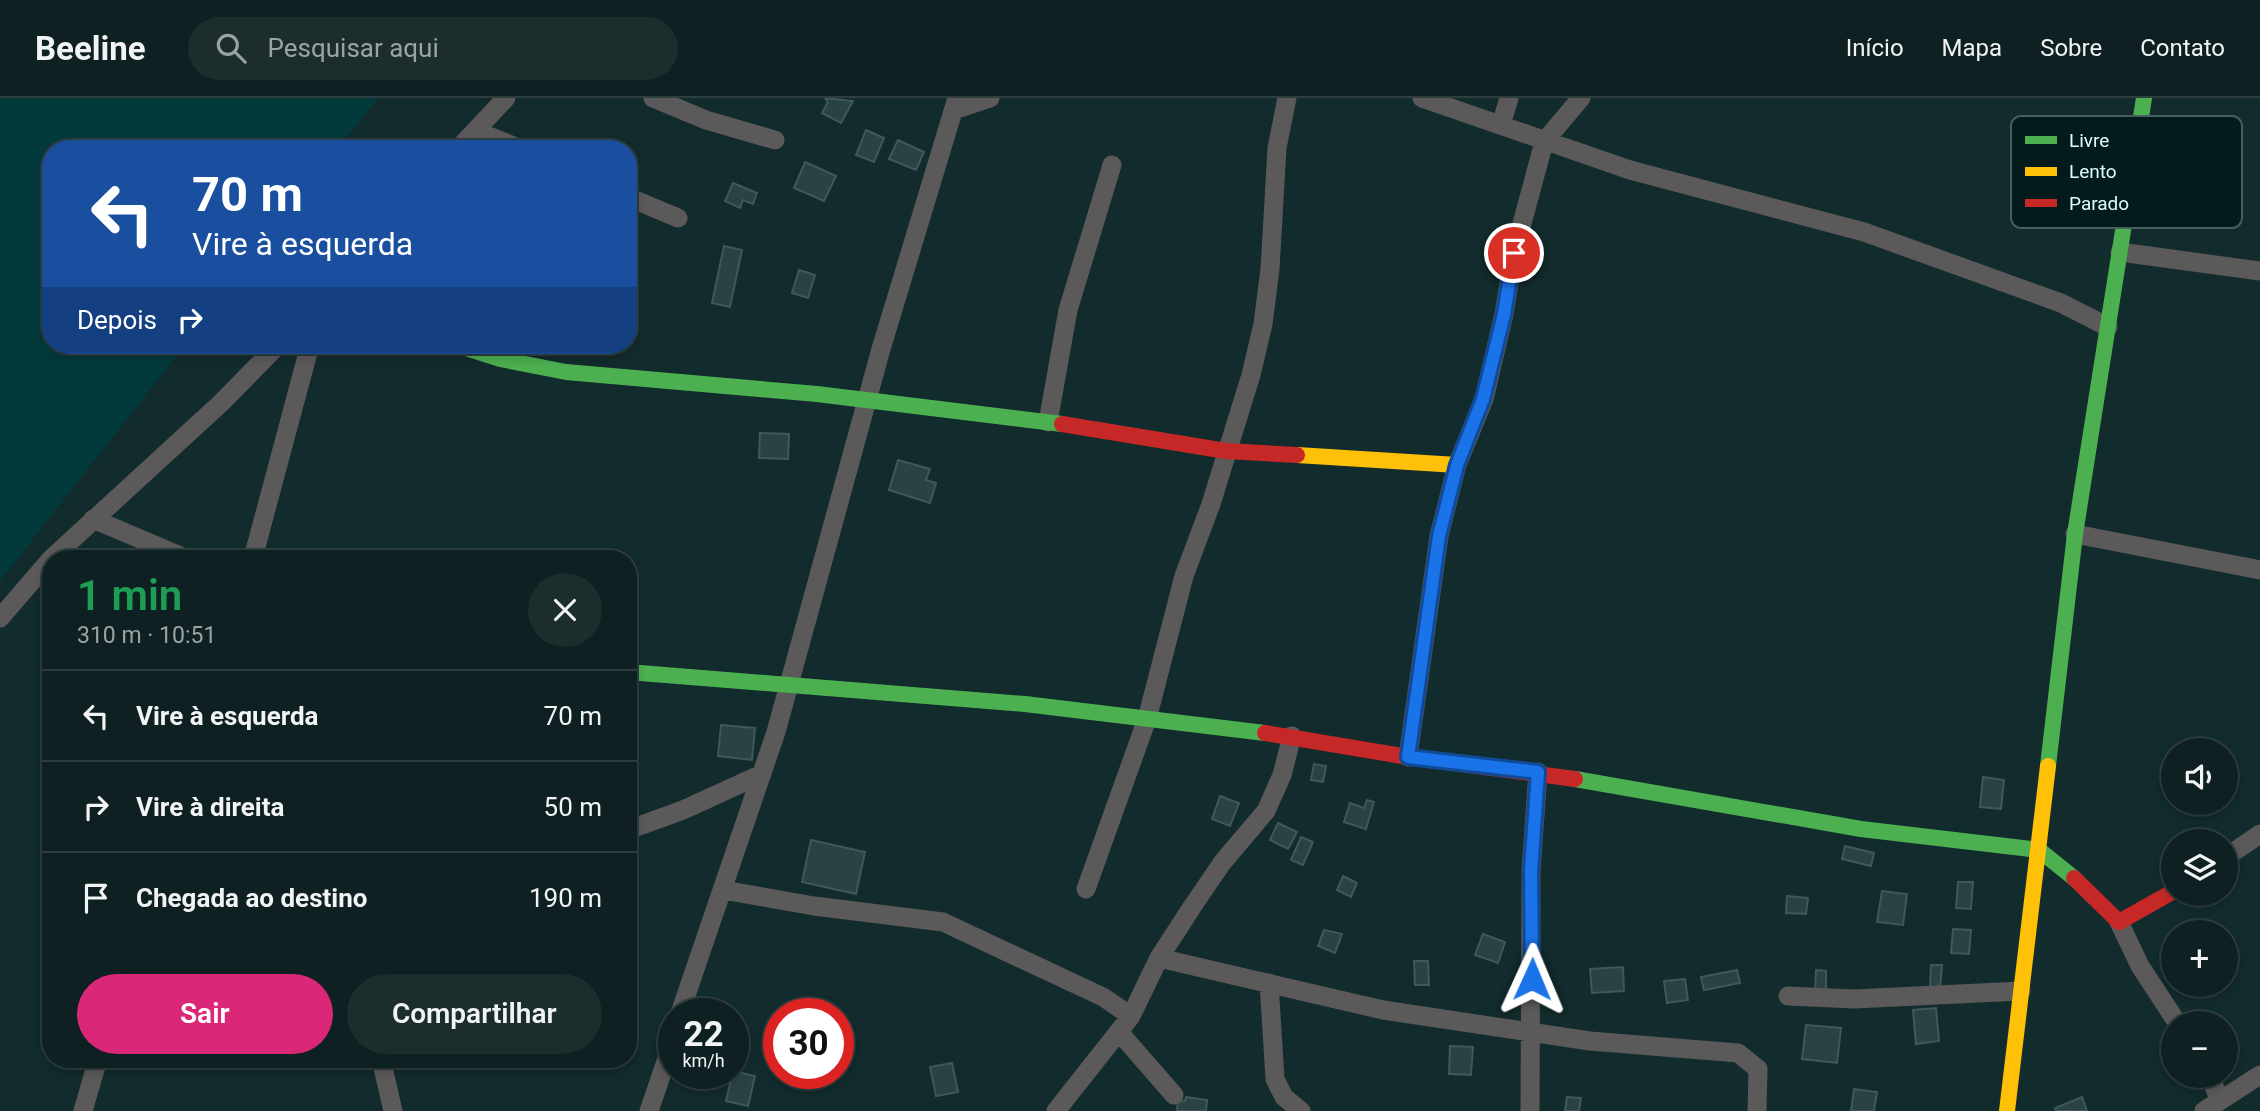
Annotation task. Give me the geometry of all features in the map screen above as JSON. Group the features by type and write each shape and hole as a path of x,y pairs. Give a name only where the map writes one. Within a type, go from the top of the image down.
{"street":[{"path":"467,140 506,98"},
{"path":"653,98 706,120 775,140"},
{"path":"685,998 762,774 956,104 990,98"},
{"path":"1086,889 1147,719 1184,576 1251,375 1263,324 1275,213 1277,148 1287,98"},
{"path":"1422,98 1544,142 1691,188 1864,232 2061,303 2108,327"},
{"path":"1501,125 1509,98"},
{"path":"1408,757 1439,536 1457,465 1483,399 1504,314 1514,253 1544,142 1581,98"},
{"path":"2141,116 2144,98"},
{"path":"476,131 498,140"},
{"path":"1048,422 1068,310 1112,165"},
{"path":"637,201 678,218"},
{"path":"2007,1111 2076,534 2124,228"},
{"path":"2120,253 2260,271"},
{"path":"63,550 93,519 221,403 269,354"},
{"path":"255,550 308,354"},
{"path":"484,354 566,372 868,401 951,414 1048,422 1226,451 1457,465"},
{"path":"93,519 167,550"},
{"path":"2076,534 2260,570"},
{"path":"0,618 42,572"},
{"path":"637,673 786,687 1025,704 1292,736 1408,757 1538,772 1861,828 2039,850 2087,888 2119,922 2140,966 2169,1011"},
{"path":"1056,1111 1125,1024 1159,958 1222,863 1266,811 1282,775 1292,736"},
{"path":"1530,1111 1531,871 1538,772"},
{"path":"637,827 683,810 762,774"},
{"path":"2238,849 2260,834"},
{"path":"723,890 814,906 943,922 1103,997 1174,1095"},
{"path":"2119,922 2161,898"},
{"path":"1159,958 1383,1010 1531,1030 1590,1041 1738,1053 1758,1069 1757,1111"},
{"path":"1269,984 1275,1079 1284,1097 1301,1111"},
{"path":"1788,996 1854,999 2021,991"},
{"path":"83,1111 95,1068"},
{"path":"383,1068 393,1111"},
{"path":"2211,1105 2260,1075"},
{"path":"649,1111 658,1085"}],"shaded area":[{"path":"0,98 378,98 345,140 42,140 42,354 178,354 0,581"}],"building":[{"path":"825,98 853,101 841,123 822,113 828,102"},
{"path":"866,130 884,138 874,162 856,155"},
{"path":"898,140 924,152 916,170 889,159"},
{"path":"805,162 836,176 824,201 794,188"},
{"path":"733,183 757,193 753,204 743,200 740,208 725,201"},
{"path":"724,246 742,250 730,307 712,303"},
{"path":"799,270 815,275 808,298 792,293"},
{"path":"760,433 789,434 788,459 759,458"},
{"path":"898,460 930,469 926,480 936,483 930,503 889,490"},
{"path":"721,725 755,728 752,760 718,756"},
{"path":"1314,764 1326,766 1323,782 1311,780"},
{"path":"1983,777 2004,780 2001,809 1980,807"},
{"path":"1220,796 1239,803 1230,826 1212,819"},
{"path":"1367,800 1374,802 1366,829 1344,822 1350,803 1364,808"},
{"path":"1278,823 1297,832 1288,849 1270,840"},
{"path":"1301,837 1313,842 1303,865 1291,860"},
{"path":"811,840 865,852 856,894 802,882"},
{"path":"1845,846 1874,853 1871,866 1842,859"},
{"path":"1343,876 1357,883 1351,897 1337,890"},
{"path":"1958,882 1973,882 1971,909 1956,908"},
{"path":"1882,891 1907,894 1903,925 1877,922"},
{"path":"1787,896 1808,898 1806,914 1786,913"},
{"path":"1953,929 1971,930 1969,954 1951,953"},
{"path":"1324,930 1342,934 1335,953 1318,946"},
{"path":"1483,934 1505,942 1498,963 1475,955"},
{"path":"1414,961 1428,961 1429,985 1415,985"},
{"path":"1931,965 1942,965 1940,989 1930,988"},
{"path":"1623,967 1624,991 1592,993 1590,969"},
{"path":"1737,970 1740,983 1704,990 1701,977"},
{"path":"1816,970 1826,971 1826,991 1815,991"},
{"path":"1685,979 1688,1000 1667,1003 1664,981"},
{"path":"1936,1008 1939,1041 1916,1044 1913,1010"},
{"path":"1806,1025 1841,1028 1837,1063 1802,1059"},
{"path":"1450,1046 1473,1047 1471,1075 1449,1074"},
{"path":"952,1063 958,1092 936,1096 930,1067"},
{"path":"749,1075 755,1076 748,1106 726,1101 729,1089 749,1089"},
{"path":"1854,1089 1877,1092 1874,1111 1851,1111"},
{"path":"1186,1097 1207,1100 1206,1111 1177,1111 1178,1100 1185,1101"},
{"path":"1567,1097 1581,1098 1579,1111 1565,1111"},
{"path":"2082,1097 2087,1111 2056,1111 2055,1108"}],"traffic: fast":[{"path":"2141,116 2144,98"},
{"path":"2048,766 2075,534 2123,228"},
{"path":"484,354 566,372 817,394 1062,424"},
{"path":"637,673 1025,704 1265,733"},
{"path":"1575,779 1861,829 2039,850 2074,878"}],"traffic: slow":[{"path":"1297,455 1457,465"},
{"path":"2007,1111 2048,766"}],"traffic: jam":[{"path":"1062,424 1226,451 1297,455"},
{"path":"1265,733 1408,757 1575,779"},
{"path":"2074,878 2119,922 2161,898"}],"route":[{"path":"1514,253 1504,314 1483,399 1457,465 1439,536 1408,757 1538,772 1531,871 1532,979"}]}
